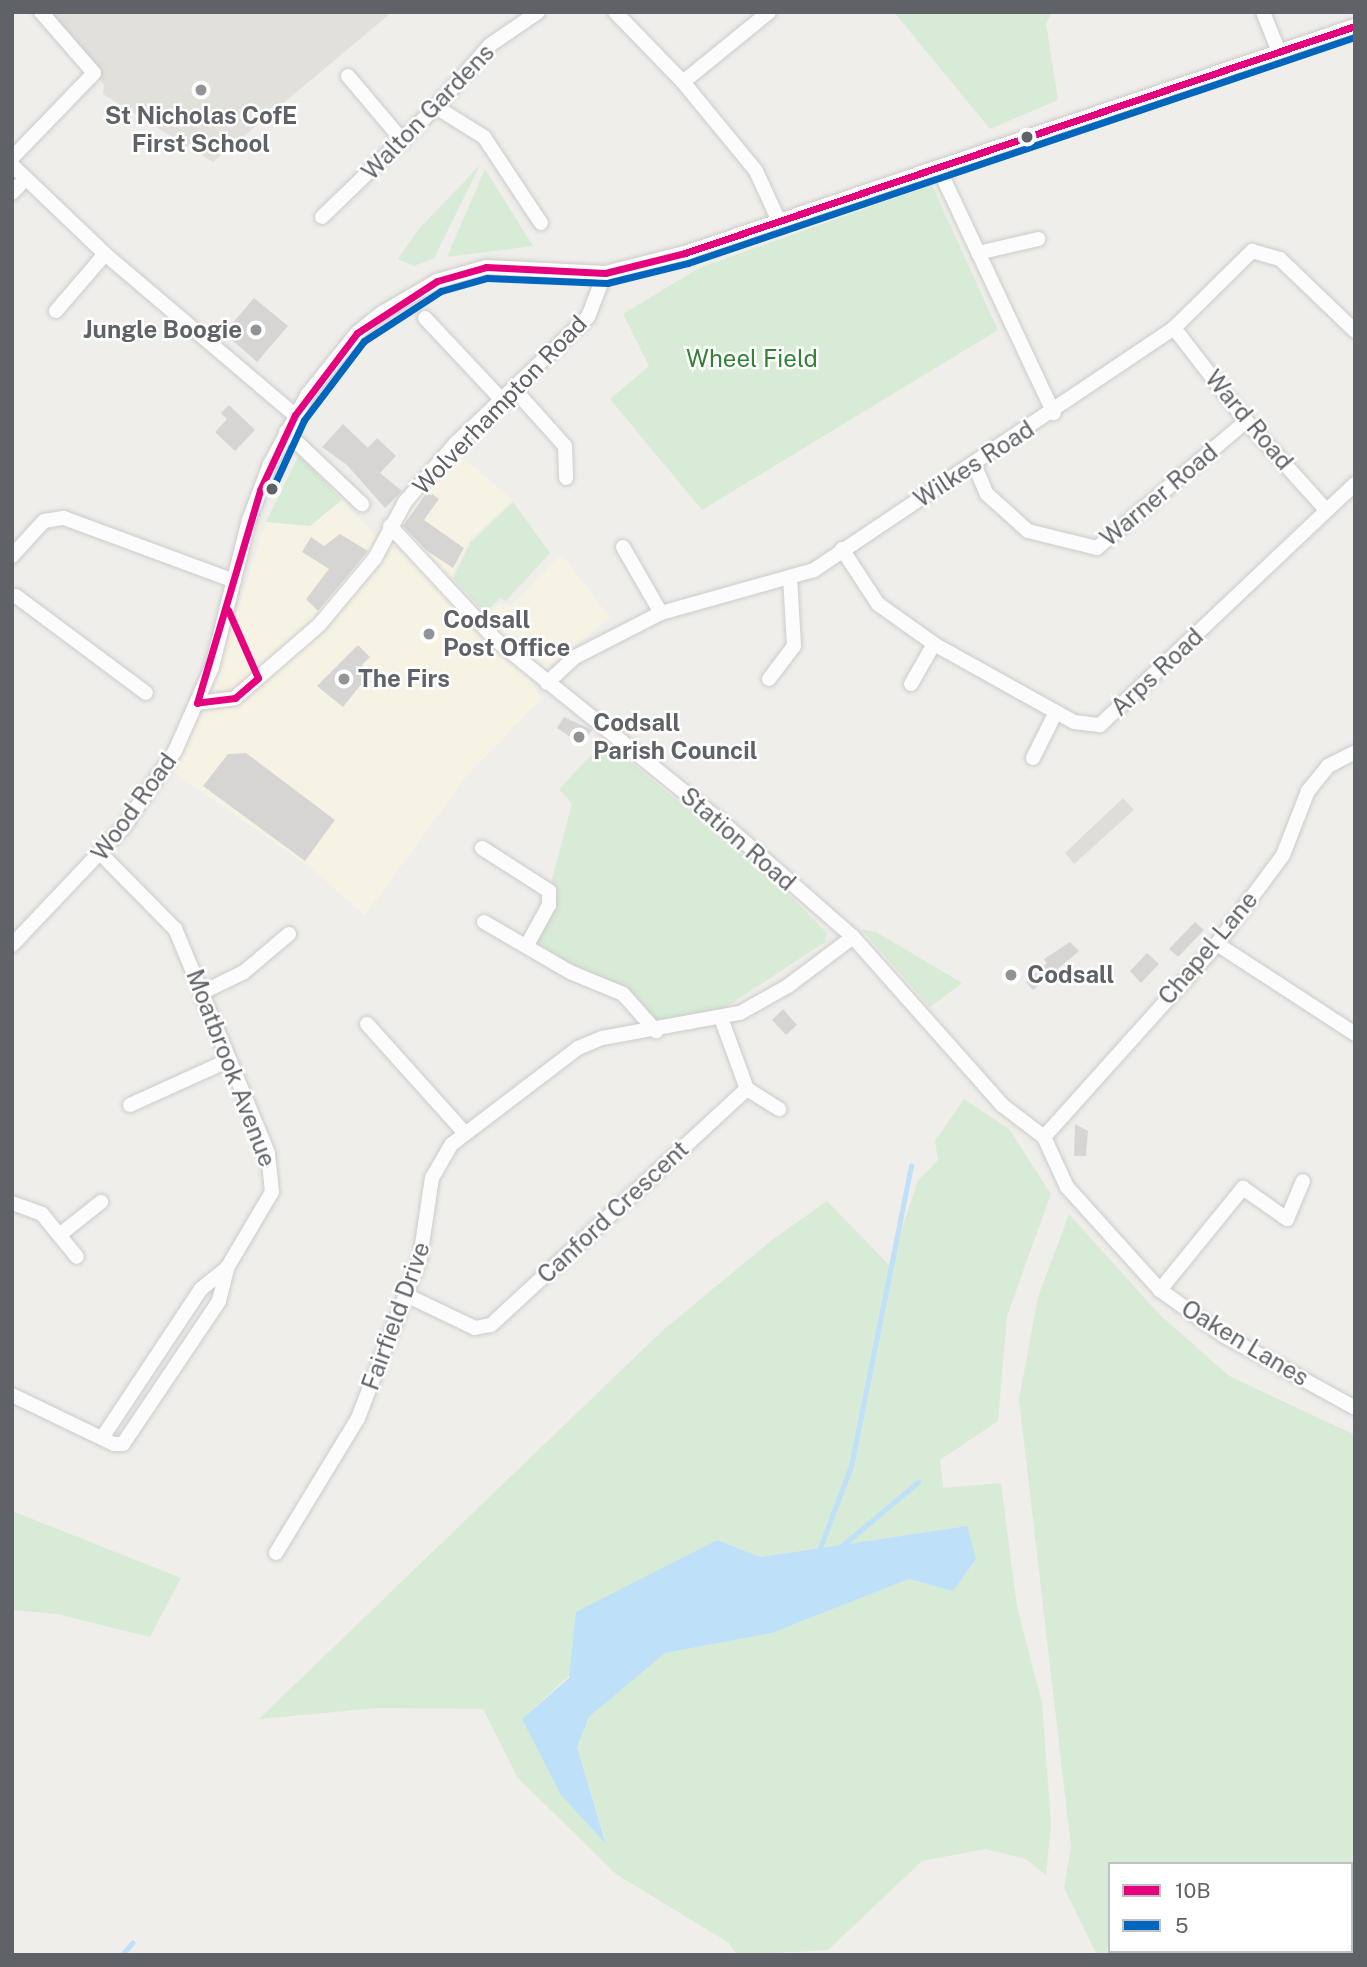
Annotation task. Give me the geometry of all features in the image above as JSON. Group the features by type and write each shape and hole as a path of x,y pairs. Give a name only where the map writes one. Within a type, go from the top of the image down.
{"street":[{"path":"12,158 94,73 41,12"},
{"name":"Walton Gardens","path":"322,218 403,141 490,45 538,12"},
{"path":"615,12 683,82 756,171 778,219"},
{"path":"683,82 769,12"},
{"path":"1263,12 1279,52"},
{"path":"605,273 685,253 778,219 1355,26"},
{"path":"348,76 403,141"},
{"path":"436,107 484,137 541,223"},
{"path":"12,166 105,254 295,415"},
{"path":"938,167 1054,413"},
{"path":"12,192 25,179"},
{"path":"978,253 1038,239"},
{"name":"Wilkes Road","path":"547,683 575,657 661,614 814,570 842,549 1054,413 1174,328 1245,255 1260,251 1280,259 1355,331"},
{"path":"56,311 105,254"},
{"name":"Wood Road","path":"12,945 101,854 163,772 197,703 260,490 295,415 357,333 437,281 486,267 605,273"},
{"name":"Wolverhampton Road","path":"390,526 500,398 588,317 605,273"},
{"path":"425,318 500,398"},
{"name":"Ward Road","path":"1174,328 1246,422 1326,510"},
{"path":"513,388 565,446 566,478"},
{"name":"Warner Road","path":"974,464 988,494 1027,531 1097,548 1246,422"},
{"path":"286,432 362,504"},
{"name":"Arps Road","path":"842,549 878,604 934,644 1083,726 1100,725 1355,484"},
{"path":"12,556 44,521 64,518 234,581"},
{"path":"197,703 235,698 320,624 375,558 390,526"},
{"name":"Station Road","path":"390,526 496,640 724,824 853,936 1002,1105 1044,1137"},
{"path":"623,547 661,614"},
{"path":"769,679 794,646 790,577"},
{"path":"14,596 146,693"},
{"path":"911,684 934,644"},
{"path":"1033,758 1056,712"},
{"name":"Chapel Lane","path":"1044,1137 1217,944 1283,855 1308,792 1328,766 1355,752"},
{"path":"482,848 549,891 549,905 527,945"},
{"name":"Moatbrook Avenue","path":"12,1395 119,1446 129,1440 219,1301 228,1268 268,1205 274,1180 268,1153 203,992 168,918 101,854"},
{"path":"484,922 570,972 624,994 656,1031"},
{"path":"203,992 244,972 289,934"},
{"name":"Fairfield Drive","path":"276,1553 358,1418 408,1296 425,1236 432,1178 464,1132 578,1048 603,1038 721,1018 768,1000 853,936"},
{"path":"1217,944 1355,1034"},
{"path":"721,1018 747,1088 779,1109"},
{"path":"367,1024 464,1132"},
{"path":"130,1105 229,1060"},
{"name":"Canford Crescent","path":"408,1296 475,1328 491,1325 747,1088"},
{"name":"Oaken Lanes","path":"1044,1137 1066,1186 1160,1290 1223,1335 1355,1408"},
{"path":"1160,1290 1243,1188 1287,1219 1303,1181"},
{"path":"62,1233 101,1202"},
{"path":"12,1203 42,1213 62,1233 78,1257"},
{"path":"102,1438 201,1289 228,1268"}],"shaded area":[{"name":"St Nicholas CofE First School","path":"47,12 392,12 213,162 103,94 104,85"},
{"path":"455,451 512,500 471,538 449,579 484,617 501,603 512,605 561,554 610,618 530,680 541,699 468,774 365,915 311,868 172,771 214,681 266,522 310,526 342,500 382,542"},
{"path":"1123,798 1134,810 1074,864 1065,853"}],"green space":[{"path":"894,12 1053,12 1046,23 1058,100 990,129"},
{"path":"480,165 434,258 414,266 398,259 418,230"},
{"path":"485,169 533,246 447,257"},
{"name":"Wheel Field","path":"932,185 998,330 702,510 610,399 649,366 623,314 699,268"},
{"path":"299,455 342,500 310,526 266,522"},
{"path":"513,502 550,553 506,601 500,598 485,613 453,578 471,542"},
{"path":"605,741 778,884 827,933 825,942 720,1011 656,1023 638,999 615,983 576,969 534,940 556,893 551,883 572,804 559,789"},
{"path":"861,929 876,932 962,983 930,1007"},
{"path":"964,1099 1009,1129 1051,1194 1007,1316 998,1421 940,1460 943,1488 1001,1483 1017,1607 1042,1703 1051,1824 1046,1875 1026,1859 985,1849 922,1861 828,1950 737,1955 729,1943 616,1874 518,1778 483,1709 379,1708 259,1719 662,1331 772,1240 827,1201 889,1265 918,1181 938,1160 935,1141","holes":["967,1526 953,1591 909,1579 772,1633 664,1653 589,1717 577,1747 606,1842 522,1719 716,1540 760,1557"]},
{"path":"1069,1214 1160,1315 1229,1376 1355,1435 1355,1955 1097,1955 1064,1888 1071,1847 1019,1399 1038,1297"},
{"path":"12,1511 181,1578 150,1637 57,1614 12,1610"}],"water":[{"path":"967,1526 976,1559 953,1591 909,1579 772,1633 665,1653 589,1717 577,1747 606,1844 561,1795 522,1719 569,1678 576,1612 717,1540 760,1557"}],"building":[{"name":"Jungle Boogie","path":"254,298 288,326 257,362 224,333"},
{"path":"229,405 255,430 235,451 215,432 227,419 221,413"},
{"path":"343,424 368,448 377,438 396,456 380,473 402,491 385,508 347,465 322,447"},
{"path":"428,491 439,499 424,520 464,548 453,568 426,550 403,526"},
{"path":"340,534 368,551 318,611 306,599 329,569 302,552 311,537 324,546"},
{"name":"The Firs","path":"358,645 370,657 362,665 370,673 343,707 317,686"},
{"name":"Codsall Parish Council","path":"564,717 592,730 582,745 557,728"},
{"path":"246,753 335,820 305,861 203,786 228,754"},
{"path":"1195,922 1204,930 1178,957 1169,949"},
{"path":"1070,942 1079,951 1033,990 1026,982 1047,963 1044,959"},
{"path":"1147,953 1159,964 1141,983 1130,971"},
{"path":"783,1009 797,1025 786,1035 772,1020"},
{"path":"1075,1124 1088,1131 1086,1156 1074,1156"}],"waterway":[{"path":"820,1548 851,1466 911,1166"},
{"path":"843,1545 918,1482"},
{"path":"122,1955 132,1943"}],"transit line":[{"name":"10B","path":"228,610 258,678 235,698 197,703 260,490 295,415 357,333 437,281 486,267 605,273 685,253 1355,26"},
{"name":"5","path":"270,494 304,420 364,341 441,291 487,278 607,283 688,263 1355,37"}],"place":[{"name":"St Nicholas CofE First School","path":"201,90"},
{"name":"Jungle Boogie","path":"256,330"},
{"name":"Codsall Post Office","path":"429,634"},
{"name":"The Firs","path":"344,679"},
{"name":"Codsall Parish Council","path":"579,737"},
{"name":"Codsall","path":"1011,975"}]}
